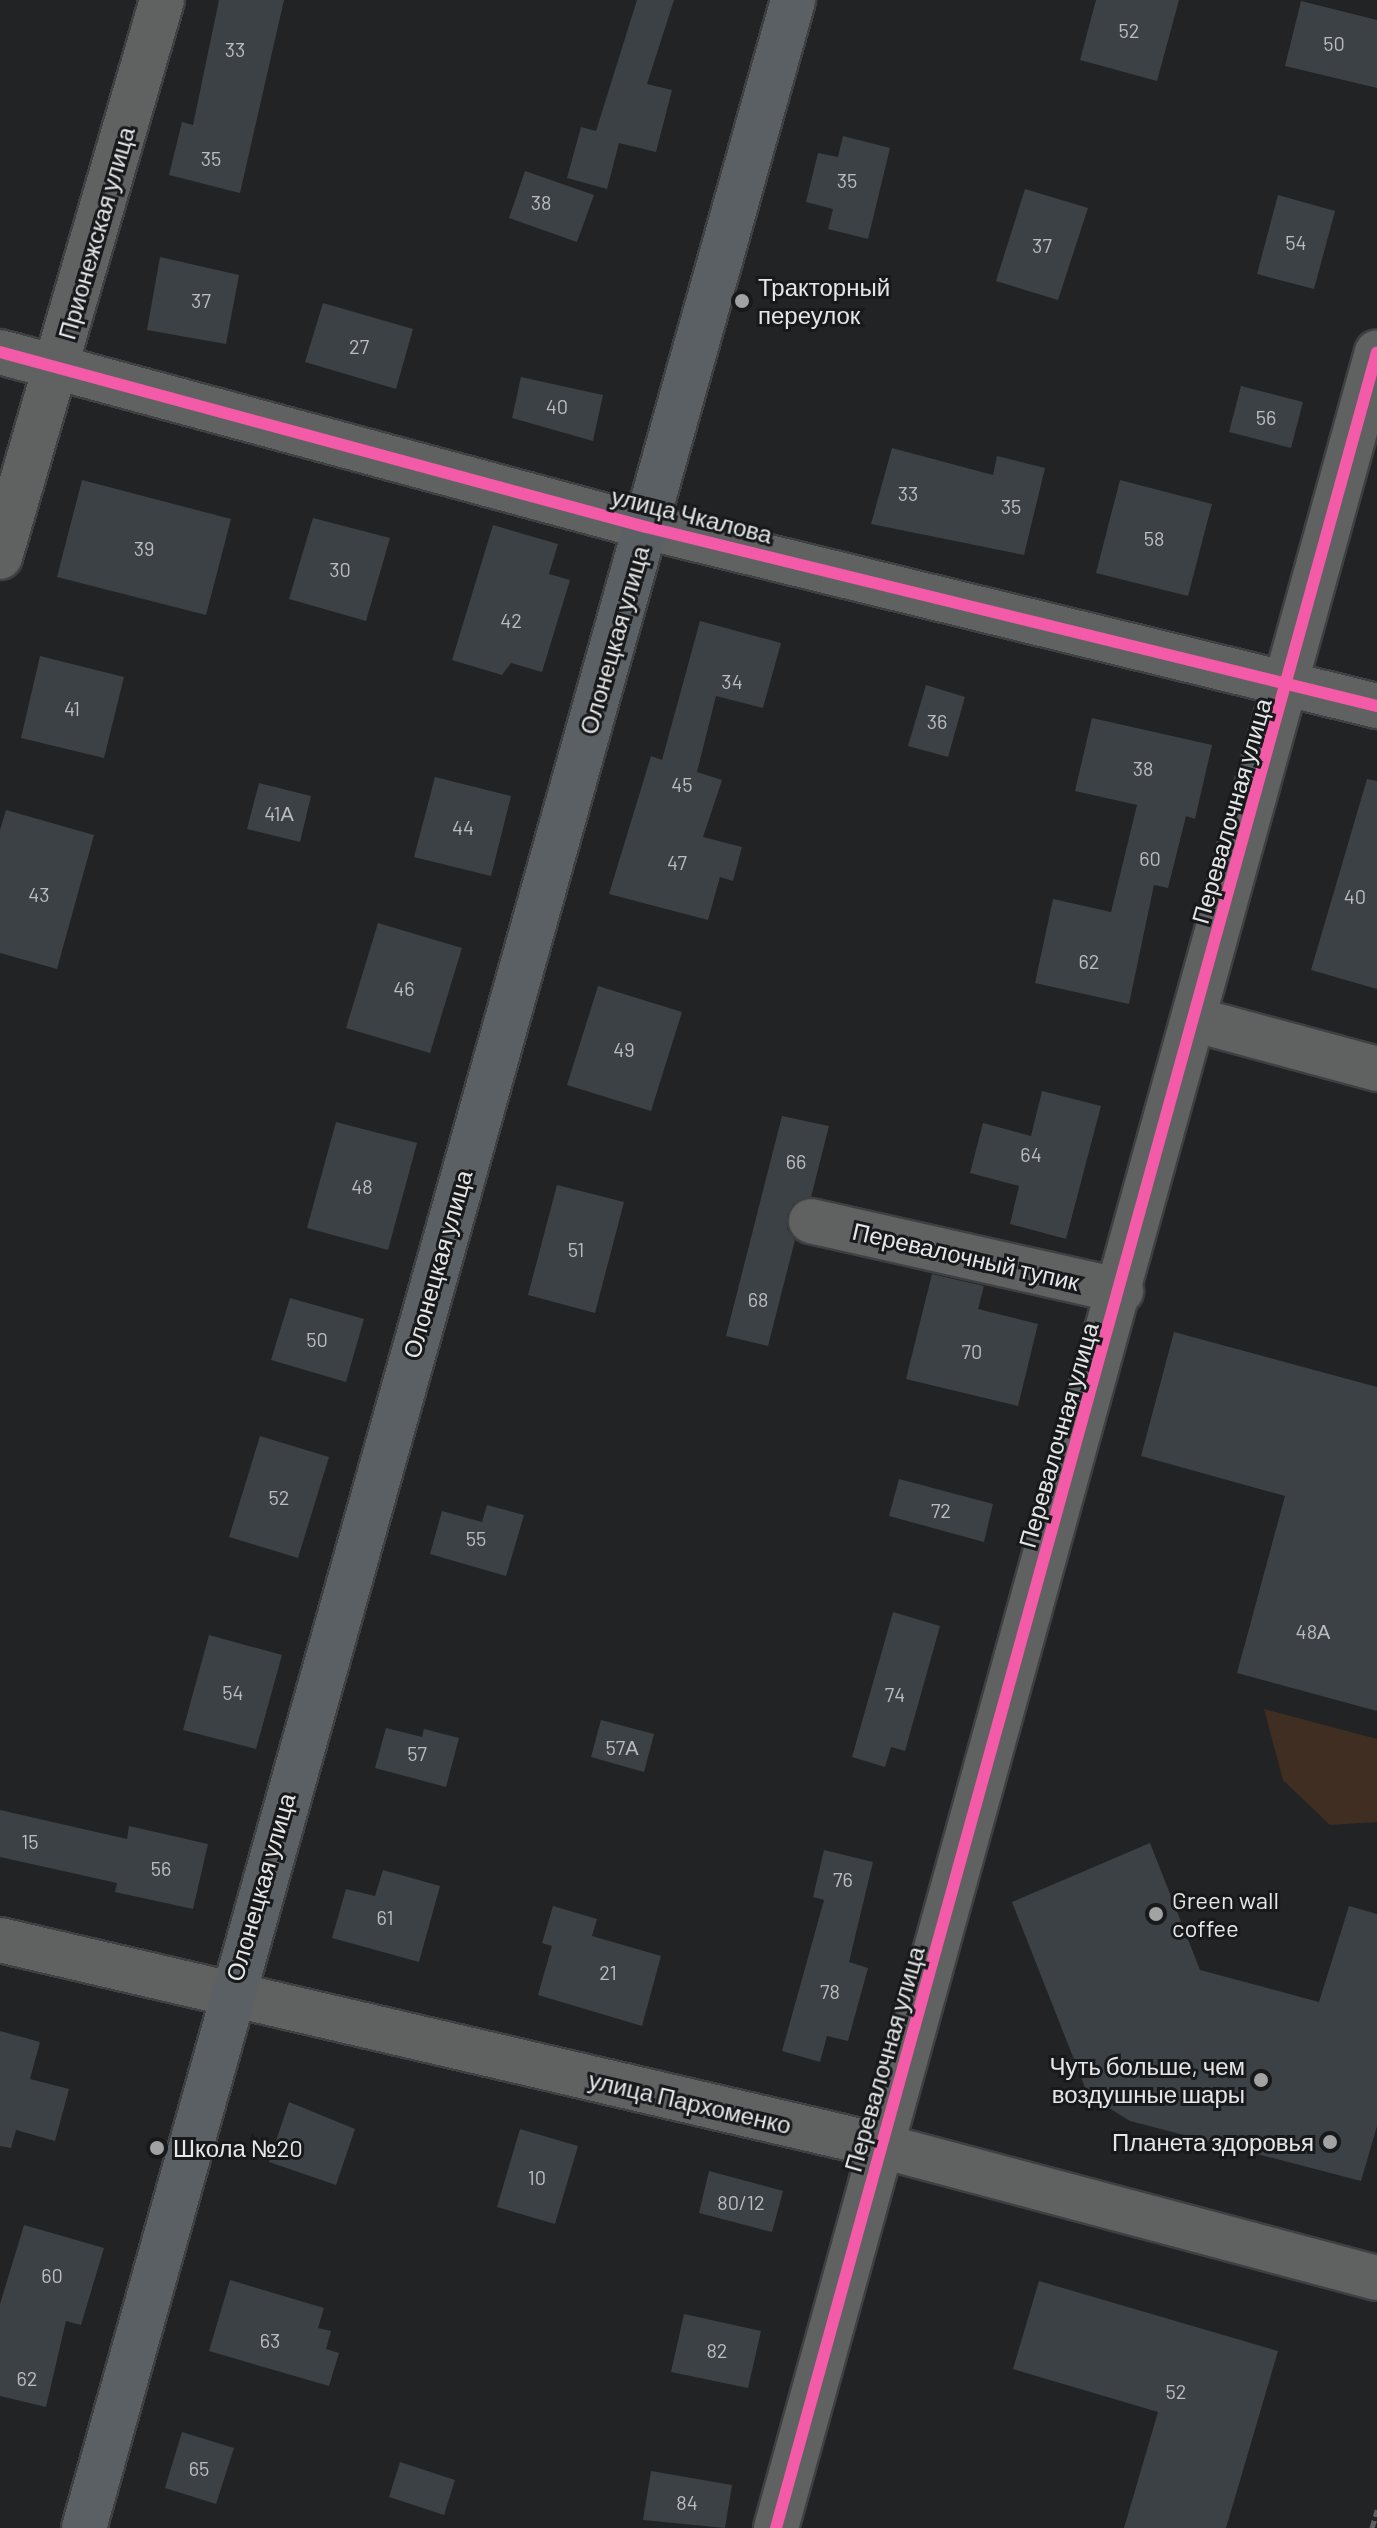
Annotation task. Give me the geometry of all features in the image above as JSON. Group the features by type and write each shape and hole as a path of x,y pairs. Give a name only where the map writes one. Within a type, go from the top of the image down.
{"main road":[{"name":"Олонецкая улица","path":"84,2528 229,1997 793,0"}],"street":[{"name":"Прионежская улица","path":"0,557 58,367 162,0"},
{"name":"улица Чкалова","path":"0,352 646,527 1377,706"},
{"name":"Перевалочная улица","path":"776,2528 1289,684 1377,352"},
{"path":"1196,1020 1377,1069"},
{"name":"Перевалочный тупик","path":"811,1221 1121,1291"},
{"name":"улица Пархоменко","path":"0,1940 229,1997 882,2146 1377,2278"}],"path":[{"path":"1372,2528 1377,2510"}],"shaded area":[{"path":"1264,1709 1377,1739 1377,1822 1330,1825 1283,1780"}],"building":[{"path":"219,0 284,0 240,193 169,175 182,122 193,125"},
{"path":"637,0 674,0 647,84 672,90 656,152 619,143 607,189 567,178 581,127 596,131"},
{"path":"1096,0 1179,0 1157,81 1080,60"},
{"path":"1301,1 1377,20 1377,88 1285,66"},
{"path":"843,136 890,148 868,239 828,229 833,209 806,202 818,153 838,157"},
{"path":"525,171 594,195 577,242 509,218"},
{"path":"1025,189 1088,208 1058,300 996,281"},
{"path":"1278,195 1335,211 1314,289 1257,274"},
{"path":"160,257 239,275 226,344 147,330"},
{"path":"323,303 413,329 396,389 305,362"},
{"path":"521,377 603,395 593,441 512,418"},
{"path":"1241,386 1303,402 1291,448 1229,432"},
{"path":"892,448 993,475 997,456 1045,468 1024,555 871,524"},
{"path":"82,480 231,519 206,615 57,577"},
{"path":"1120,480 1212,504 1188,596 1096,573"},
{"path":"313,518 390,538 366,621 289,599"},
{"path":"493,525 558,544 549,574 570,580 542,672 511,663 502,675 452,660"},
{"path":"700,621 781,643 763,708 716,696 697,772 722,780 703,837 742,847 733,881 720,877 708,920 609,894 651,756 662,760"},
{"path":"40,656 124,677 104,758 21,738"},
{"path":"926,685 965,697 948,757 908,746"},
{"path":"1092,718 1212,745 1195,819 1186,816 1168,888 1154,885 1129,1004 1035,983 1053,899 1111,912 1137,805 1075,791"},
{"path":"435,777 511,796 491,876 414,857"},
{"path":"1367,779 1377,781 1377,989 1311,970"},
{"path":"259,783 311,796 300,842 247,829"},
{"path":"6,810 94,835 57,969 0,953 0,830"},
{"path":"378,923 462,948 430,1053 346,1028"},
{"path":"598,986 682,1012 651,1111 567,1085"},
{"path":"1042,1091 1101,1106 1066,1239 1010,1224 1019,1186 970,1173 983,1123 1031,1136"},
{"path":"782,1116 829,1126 811,1197 793,1204 787,1215 787,1229 795,1240 768,1346 726,1336"},
{"path":"336,1122 417,1143 388,1250 307,1228"},
{"path":"557,1185 624,1202 595,1313 528,1295"},
{"path":"932,1274 984,1286 978,1309 1038,1324 1018,1406 906,1379"},
{"path":"290,1298 364,1319 346,1382 271,1360"},
{"path":"1174,1332 1377,1387 1377,1711 1237,1673 1285,1496 1141,1456"},
{"path":"260,1436 329,1457 298,1558 229,1537"},
{"path":"899,1479 993,1504 984,1542 889,1516"},
{"path":"487,1505 524,1515 506,1576 430,1554 442,1511 482,1522"},
{"path":"893,1612 940,1626 905,1751 891,1747 885,1767 852,1757"},
{"path":"209,1635 282,1655 256,1749 183,1730"},
{"path":"601,1720 654,1734 644,1772 591,1757"},
{"path":"386,1728 422,1737 424,1729 459,1738 446,1787 375,1768"},
{"path":"0,1810 127,1839 129,1826 208,1844 193,1909 115,1892 117,1883 0,1857"},
{"path":"1150,1843 1200,1970 1319,2002 1349,1906 1377,1914 1377,2126 1361,2181 1130,2121 1088,2095 1012,1902"},
{"path":"824,1850 873,1862 849,1962 868,1968 848,2041 827,2036 820,2062 782,2051 824,1900 813,1897"},
{"path":"383,1870 440,1886 419,1962 332,1938 346,1889 375,1896"},
{"path":"553,1906 597,1919 592,1936 661,1956 642,2026 538,1995 552,1946 542,1943"},
{"path":"0,2031 40,2042 30,2079 69,2089 55,2141 16,2130 11,2148 0,2146"},
{"path":"289,2102 355,2129 336,2185 269,2162"},
{"path":"520,2129 578,2146 555,2224 497,2207"},
{"path":"709,2171 783,2191 772,2232 699,2213"},
{"path":"24,2225 104,2248 81,2325 66,2321 46,2407 0,2396 0,2304"},
{"path":"230,2280 324,2308 318,2328 331,2331 326,2349 339,2353 329,2386 209,2351"},
{"path":"1039,2281 1278,2351 1226,2528 1124,2528 1158,2412 1013,2369"},
{"path":"684,2314 761,2331 748,2388 671,2372"},
{"path":"182,2432 234,2448 216,2504 165,2488"},
{"path":"400,2462 455,2480 444,2515 389,2497"},
{"path":"651,2471 732,2485 725,2528 643,2520"}],"cycle path":[{"path":"0,352 646,527 1377,706"},
{"path":"776,2528 1377,352"}],"place":[{"name":"Тракторный переулок","path":"742,301"},
{"name":"Green wall coffee","path":"1156,1914"},
{"name":"Чуть больше, чем воздушные шары","path":"1261,2080"},
{"name":"Планета здоровья","path":"1330,2142"},
{"name":"Школа №20","path":"157,2148"}]}
